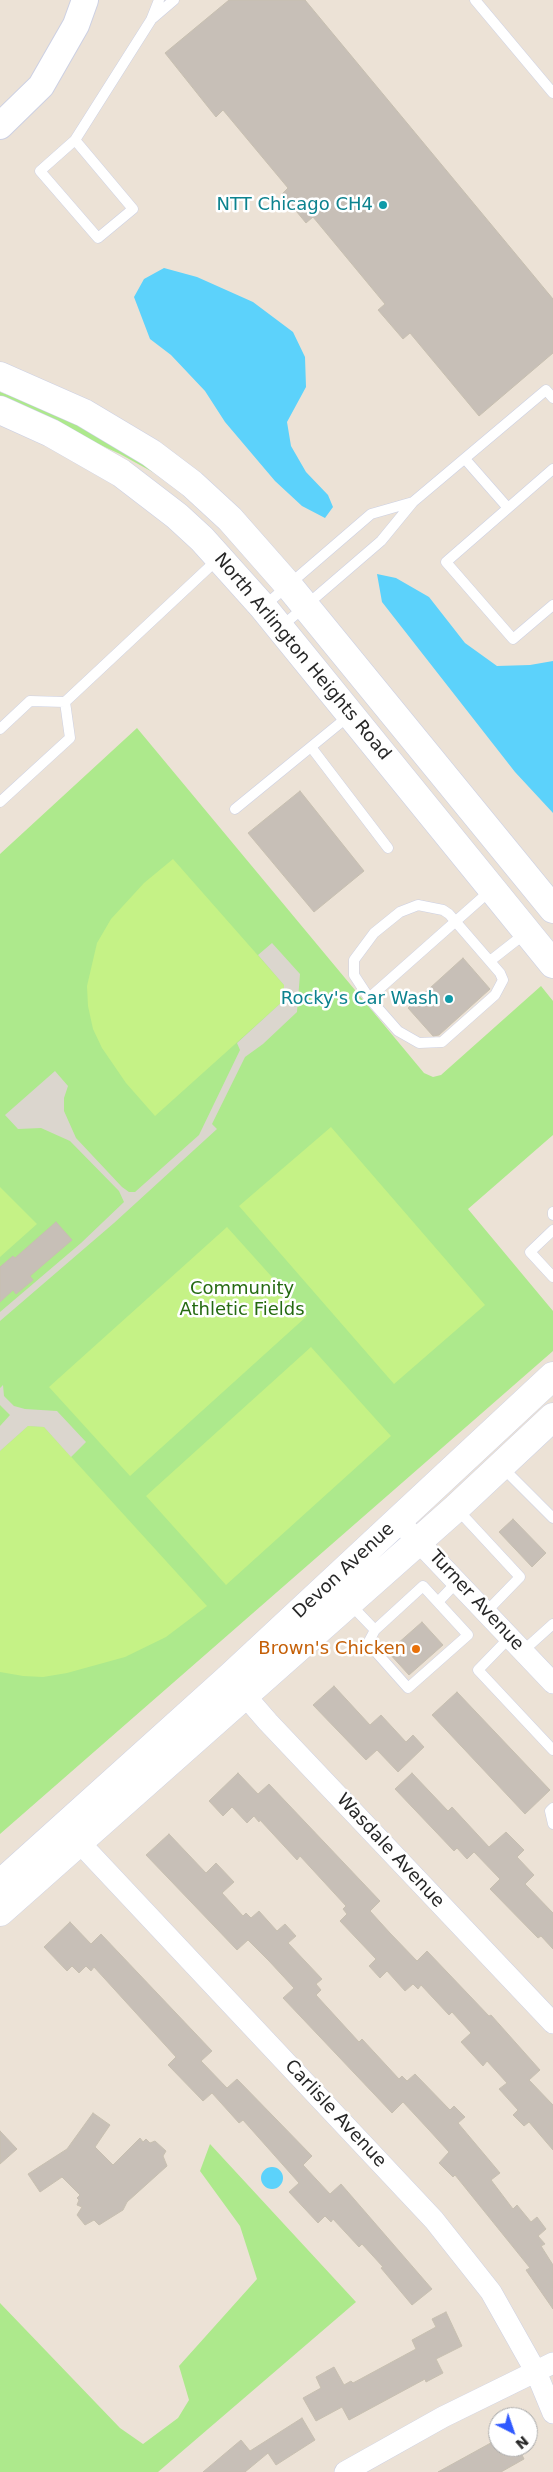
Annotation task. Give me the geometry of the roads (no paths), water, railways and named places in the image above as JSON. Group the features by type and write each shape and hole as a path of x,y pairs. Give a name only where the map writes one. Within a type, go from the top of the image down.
{"main road":[{"name":"North Arlington Heights Road","path":"0,376 84,413 151,453 192,484 230,519 306,607 553,909"},
{"name":"North Arlington Heights Road","path":"0,410 51,433 121,473 177,516 220,557 263,607 553,964"},
{"name":"Devon Avenue","path":"0,1912 80,1842 237,1686 398,1520 553,1376"},
{"name":"Devon Avenue","path":"0,1884 237,1686 349,1603 456,1508 553,1417"}],"street":[{"path":"0,126 41,86 76,25 85,0"},
{"name":"Turner Avenue","path":"398,1520 553,1683"},
{"name":"Wasdale Avenue","path":"237,1686 553,2023"},
{"name":"Carlisle Avenue","path":"80,1842 434,2220 491,2292 545,2367 553,2413"},
{"path":"345,2472 443,2417 545,2367"}],"lane":[{"path":"75,140 133,209 98,238 40,171 75,140 151,20 159,0"},
{"path":"151,20 174,0"},
{"path":"475,0 553,93"},
{"path":"280,628 381,541 413,502 551,391"},
{"path":"465,459 508,508"},
{"path":"553,469 446,562 513,639 553,604"},
{"path":"263,607 371,514 413,502"},
{"path":"0,729 30,701 65,702 220,557"},
{"path":"0,802 70,738 65,702"},
{"path":"235,809 350,715"},
{"path":"310,746 388,848"},
{"path":"369,998 456,923 492,889"},
{"path":"418,905 443,910 490,961 500,972 503,980 499,990 442,1042 419,1043 398,1031 369,998 354,975 354,960 374,933 400,912 418,905"},
{"path":"490,961 528,932"},
{"path":"553,1230 530,1252 553,1277"},
{"path":"500,1466 553,1518"},
{"path":"456,1508 520,1577 486,1612"},
{"path":"438,1602 457,1582"},
{"path":"423,1586 468,1635 408,1688 368,1643 375,1630 423,1586"},
{"path":"349,1603 375,1630"},
{"path":"553,1624 516,1644 478,1670 553,1750"},
{"path":"553,1808 550,1811 553,1824"}],"water":[{"path":"164,268 197,277 253,302 293,332 305,357 306,387 287,422 291,446 306,472 328,495 333,507 325,518 302,506 275,481 225,422 205,391 171,355 150,339 134,297 144,279"},
{"path":"377,574 396,578 429,597 465,643 497,666 530,665 553,661 553,813 515,772 382,602"},
{"path":"272,2167 280,2170 283,2178 280,2186 272,2189 264,2186 261,2178 264,2170"}],"place":[{"name":"NTT Chicago CH4","path":"383,205"},
{"name":"Rocky's Car Wash","path":"449,999"},
{"name":"Brown's Chicken","path":"416,1649"}],"park label":[{"name":"Community Athletic Fields","path":"242,1299"}]}
